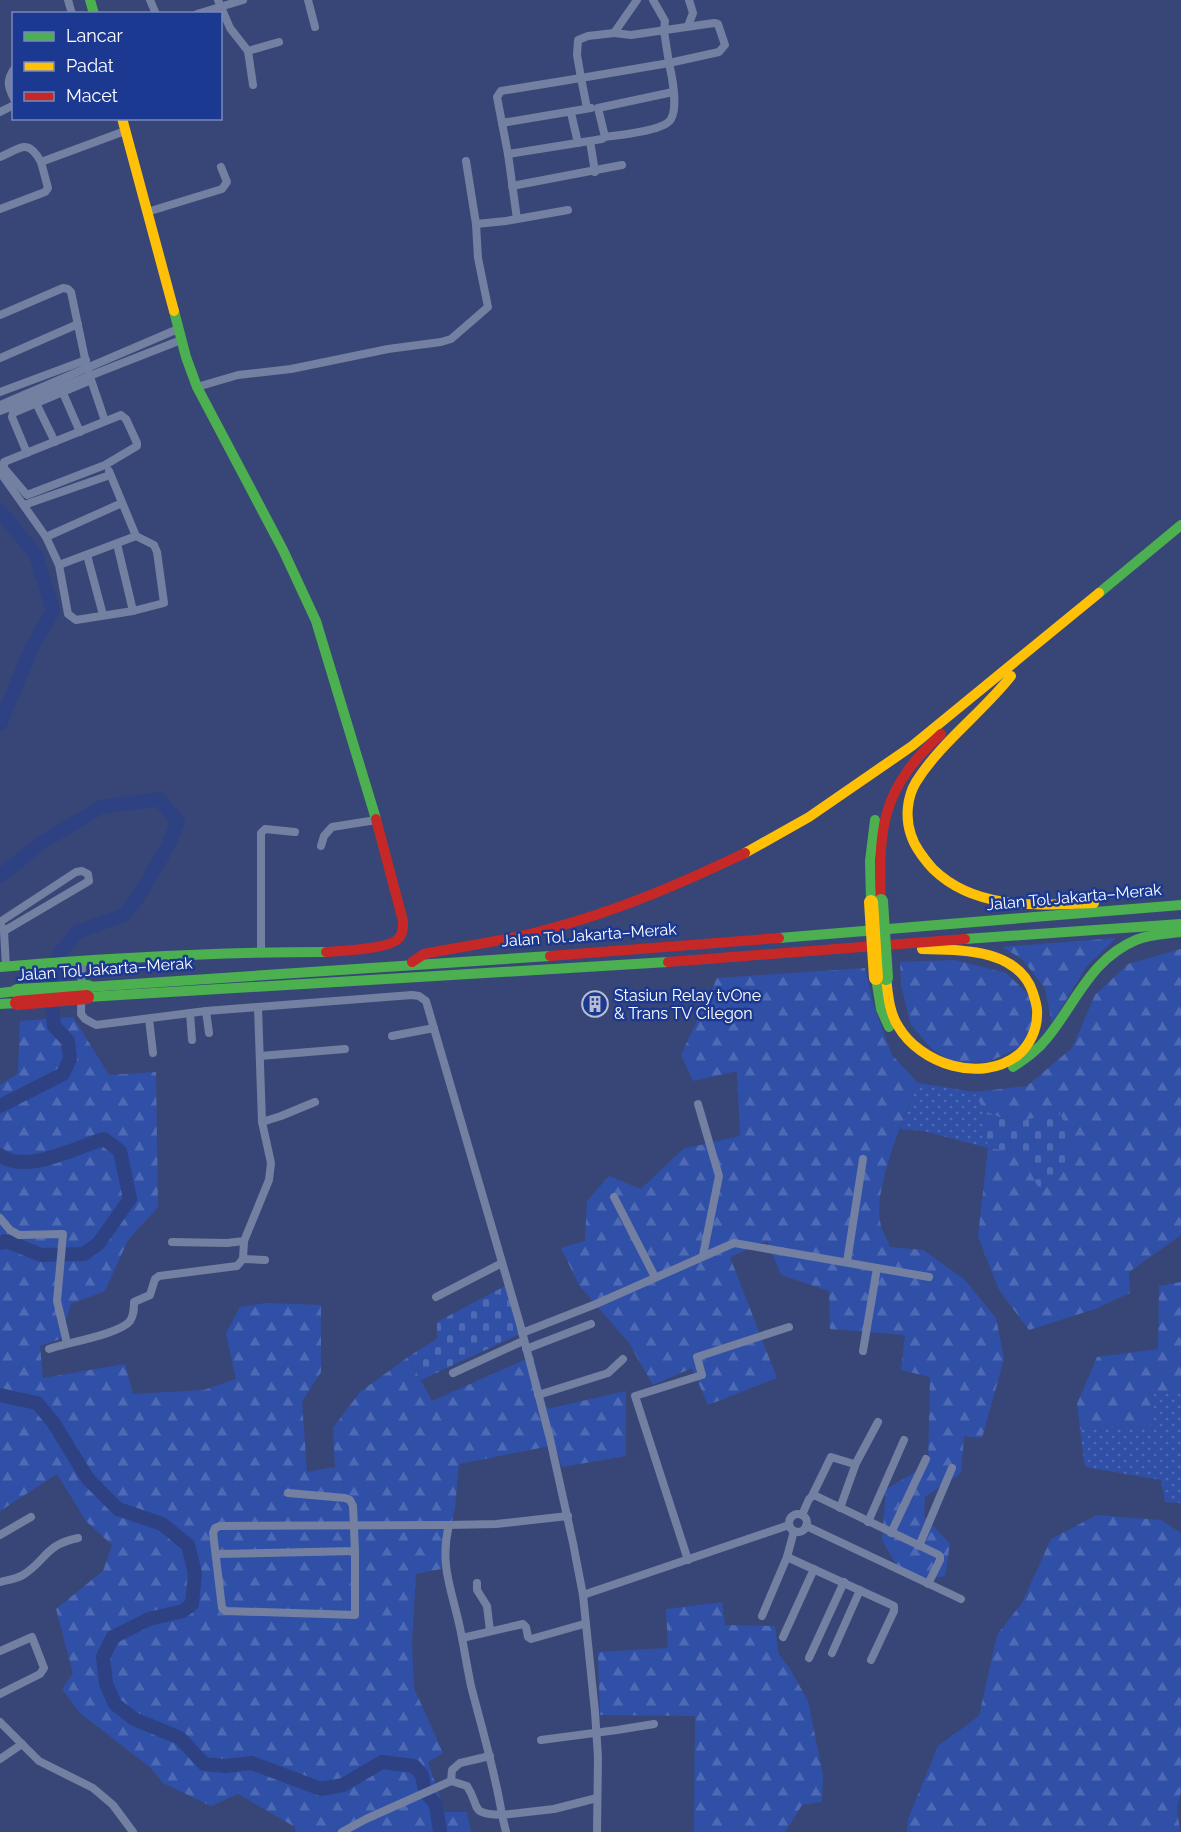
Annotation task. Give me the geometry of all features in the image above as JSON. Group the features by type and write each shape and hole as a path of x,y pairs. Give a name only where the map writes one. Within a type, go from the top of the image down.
{"main road":[{"path":"6,967 79,960 261,952 329,952 395,943 404,932 376,820 316,621 283,550 197,387 180,334 124,125"},
{"path":"411,964 424,954 543,931 606,912 680,884 751,850 809,817 912,746 1181,525"},
{"path":"876,902 881,831 894,789 910,764 930,743 1181,533"},
{"path":"1011,676 934,758 915,784 907,815 911,836 919,852 933,869 953,884 974,895 993,901 1037,905 1150,902 1161,907"},
{"path":"912,746 886,788 875,821 870,861 876,902 881,1009 888,1027 904,1047 925,1064 956,1076 984,1077 1020,1064 1037,1050 1059,1023 1082,985 1114,951 1136,940 1181,932"},
{"name":"Jalan Tol Jakarta–Merak","path":"0,993 17,997 87,992 411,964 589,953 1181,905"},
{"name":"Jalan Tol Jakarta–Merak","path":"87,992 653,963 855,946 1181,924"},
{"path":"855,946 971,951 1008,962 1022,973 1034,994 1038,1013 1035,1027 1021,1053 1004,1062 979,1069 949,1065 926,1053 903,1034 892,1014 881,978"},
{"name":"Jalan Tol Jakarta–Merak","path":"0,1004 17,997"}],"street":[{"path":"201,12 219,3 243,0"},
{"path":"308,0 315,27"},
{"path":"614,33 638,0"},
{"path":"508,154 590,141 667,124 674,112 664,31 665,21 653,0"},
{"path":"688,0 693,13 688,26"},
{"path":"219,3 230,28 248,51 253,85"},
{"path":"517,219 497,97 501,91 581,78 669,63 719,52 723,49 723,37 718,24 631,35 614,33 588,36 578,40 577,55 581,78 587,108"},
{"path":"248,51 279,42"},
{"path":"12,72 7,86 12,95"},
{"path":"502,123 571,113 587,108 598,108 673,93"},
{"path":"598,108 605,137"},
{"path":"571,113 578,143"},
{"path":"41,162 124,125"},
{"path":"590,141 595,172"},
{"path":"0,209 45,192 48,188 41,162 30,147 23,147 1,155"},
{"path":"197,387 238,375 291,369 451,339 488,307 478,258 476,224 466,161"},
{"path":"512,186 595,172 622,165"},
{"path":"147,212 222,189 227,182 220,167"},
{"path":"476,224 568,210"},
{"path":"0,315 63,288 71,292 88,370 105,421"},
{"path":"0,358 78,324"},
{"path":"102,366 150,341 180,334"},
{"path":"0,392 154,351 180,334"},
{"path":"150,341 154,351"},
{"path":"27,453 12,417 16,411 63,393 88,370"},
{"path":"0,405 88,370"},
{"path":"0,411 88,370"},
{"path":"63,393 80,432"},
{"path":"36,403 55,442"},
{"path":"124,417 137,443 134,449 105,465 27,495 5,471 4,462 105,421 124,417"},
{"path":"0,472 46,537 59,565 68,614 76,620 161,605 165,599 154,545 136,536 105,465"},
{"path":"24,505 110,475"},
{"path":"46,537 122,503"},
{"path":"59,565 136,536"},
{"path":"117,544 133,611"},
{"path":"87,555 103,615"},
{"path":"321,846 324,836 332,827 376,820"},
{"path":"261,952 261,833 265,829 295,831"},
{"path":"82,871 88,874 89,881 1,926 76,872 82,871"},
{"path":"1,926 6,967"},
{"path":"79,960 83,1017 101,1025 206,1011 258,1007 419,996 426,1001 502,1263 568,1516 583,1595 584,1623 595,1712 598,1757 597,1832"},
{"path":"49,1349 113,1331 126,1324 134,1313 134,1302 150,1295 155,1279 159,1276 237,1266 243,1259 244,1241 269,1180 271,1163 262,1122 258,1007"},
{"path":"206,1011 209,1033"},
{"path":"190,1013 192,1040"},
{"path":"149,1018 153,1053"},
{"path":"392,1036 434,1028"},
{"path":"260,1056 345,1049"},
{"path":"262,1122 315,1102"},
{"path":"698,1104 719,1176 704,1255"},
{"path":"847,1262 863,1159"},
{"path":"614,1197 655,1277"},
{"path":"0,1218 15,1234 62,1233 57,1301 67,1343"},
{"path":"172,1242 244,1241"},
{"path":"453,1373 596,1304 734,1243 929,1277"},
{"path":"243,1259 265,1260"},
{"path":"436,1297 502,1263"},
{"path":"862,1351 877,1268"},
{"path":"523,1341 591,1324"},
{"path":"688,1560 635,1396 702,1374 697,1357 789,1327"},
{"path":"538,1395 608,1373 623,1359"},
{"path":"840,1508 855,1465 878,1422"},
{"path":"868,1522 904,1440"},
{"path":"802,1515 831,1457 855,1465"},
{"path":"891,1533 926,1459"},
{"path":"918,1546 952,1468"},
{"path":"288,1493 345,1498 350,1500 354,1506 354,1525 356,1613 352,1616 226,1611 222,1608 221,1603 213,1533 215,1528 220,1526 354,1525 449,1525 496,1524 568,1516"},
{"path":"812,1496 940,1556 928,1584"},
{"path":"762,1616 787,1557 792,1528 791,1517 796,1514 802,1515 806,1526"},
{"path":"0,1535 31,1517"},
{"path":"449,1525 444,1552 445,1567 506,1832"},
{"path":"583,1595 792,1528 803,1530 806,1526"},
{"path":"806,1526 961,1599"},
{"path":"1,1580 24,1574 62,1542 78,1538"},
{"path":"216,1554 355,1551"},
{"path":"787,1557 894,1606 894,1611 871,1660"},
{"path":"783,1637 814,1569"},
{"path":"809,1658 844,1582"},
{"path":"477,1583 477,1590 487,1605 490,1630"},
{"path":"832,1653 860,1590"},
{"path":"462,1638 523,1624 531,1640 584,1623"},
{"path":"0,1651 32,1638 44,1668 40,1674 0,1694"},
{"path":"0,1722 39,1761 93,1788 113,1805 133,1832"},
{"path":"541,1740 654,1724"},
{"path":"0,1759 22,1744"},
{"path":"449,1782 452,1770 460,1763 490,1756"},
{"path":"342,1832 449,1782 467,1786 477,1809 486,1815 554,1809 597,1798"}],"green space":[{"path":"1116,938 1086,967 1052,1023 1045,988 1022,959 1002,947"},
{"path":"1181,949 1181,1235 1129,1272 1130,1293 1095,1309 1029,1330 999,1290 978,1236 988,1148 1020,1152 1059,1112 1015,1123 984,1111 974,1092 1027,1086 1072,1048 1095,995 1128,964"},
{"path":"955,960 1006,973 1031,997 1032,1029 1017,1049 988,1062 954,1063 932,1049 911,1025 901,985 900,962"},
{"path":"865,968 874,1007 892,1055 918,1083 898,1133 881,1189 879,1206 882,1228 890,1247 923,1250 964,1279 996,1318 1004,1359 982,1438 964,1436 961,1473 925,1497 924,1516 950,1544 945,1576 915,1581 897,1566 882,1540 886,1489 928,1465 930,1377 901,1370 905,1335 830,1329 829,1291 781,1275 767,1241 730,1257 777,1378 708,1405 692,1368 653,1385 629,1343 579,1285 561,1248 585,1241 587,1201 609,1176 641,1189 683,1149 740,1136 737,1071 693,1081 681,1055 717,978"},
{"path":"73,1017 109,1075 156,1072 158,1207 128,1240 105,1291 71,1304 60,1339 40,1346 43,1378 125,1364 133,1394 204,1390 236,1379 226,1333 240,1307 266,1303 321,1305 321,1372 302,1401 307,1472 335,1467 333,1428 360,1392 408,1357 432,1401 533,1356 547,1409 626,1391 626,1456 562,1467 555,1445 459,1464 455,1508 441,1569 416,1574 412,1642 414,1688 443,1753 428,1762 445,1812 467,1812 471,1832 296,1832 295,1827 238,1794 211,1806 163,1783 151,1768 80,1713 62,1689 73,1673 56,1609 103,1571 112,1545 86,1521 57,1474 0,1511 0,1085 18,1073 20,1021"},
{"path":"918,1083 974,1092 984,1111 988,1148 924,1131 900,1129"},
{"path":"984,1111 1015,1123 1059,1111 1071,1139 1061,1176 1039,1189 1020,1152 988,1148"},
{"path":"1181,1282 1181,1394 1151,1394 1150,1426 1080,1429 1077,1404 1097,1357 1158,1349 1159,1286"},
{"path":"511,1283 522,1333 421,1380 408,1357 437,1339 437,1322"},
{"path":"1150,1394 1181,1394 1181,1503 1165,1502 1161,1480 1085,1467 1080,1429 1150,1426"},
{"path":"1097,1515 1161,1520 1181,1533 1181,1792 1177,1807 1180,1832 907,1832 908,1819 938,1746 979,1716 997,1635 1022,1603 1051,1539"},
{"path":"722,1602 725,1625 775,1626 778,1653 808,1701 823,1775 822,1802 802,1805 785,1832 694,1832 695,1716 600,1715 598,1652 668,1648 666,1609"}],"waterway":[{"path":"0,511 36,555 53,611 33,645 0,724"},
{"path":"0,876 41,843 101,807 159,799 178,822 168,846 138,897 124,915 77,932 59,954 52,1006 54,1026 68,1041 70,1059 63,1074 0,1106"},
{"path":"0,1155 23,1162 37,1161 104,1139 120,1151 130,1199 98,1244 84,1254 41,1255 6,1241 0,1243"},
{"path":"0,1395 37,1403 53,1422 88,1479 118,1509 162,1524 188,1545 195,1573 192,1604 183,1611 149,1619 113,1637 103,1657 106,1684 115,1704 134,1719 180,1738 204,1764 225,1766 252,1763 321,1789 343,1785 382,1762 414,1766 422,1775 425,1791 436,1805 440,1832"}],"traffic: fast":[{"path":"90,0 93,12"},
{"path":"174,311 186,357 197,387 283,550 316,621 376,819"},
{"path":"1099,593 1181,525"},
{"path":"871,902 870,861 875,820"},
{"path":"881,901 886,978"},
{"path":"779,938 1181,905"},
{"path":"965,939 1181,924"},
{"path":"1013,1067 1032,1054 1044,1042 1086,982 1108,958 1121,948 1141,938 1181,932"},
{"path":"0,967 163,956 326,952"},
{"path":"88,987 550,956"},
{"path":"87,997 668,962"},
{"path":"876,978 881,1009 889,1027"},
{"path":"17,991 88,987"},
{"path":"0,993 17,991"},
{"path":"0,1004 17,1003"}],"traffic: slow":[{"path":"123,120 174,311"},
{"path":"745,853 809,817 912,746 1099,593"},
{"path":"1011,676 937,754 916,782 908,808 908,822 913,840 933,869 950,883 988,899 1030,904 1094,903"},
{"path":"871,902 876,978"},
{"path":"886,978 888,997 898,1026 921,1051 936,1060 970,1069 987,1068 1003,1064 1018,1055 1029,1042 1037,1021 1033,993 1025,978 1015,967 986,954 922,949"}],"traffic: jam":[{"path":"881,901 881,850 888,809 907,772 941,734"},
{"path":"326,952 385,945 398,939 402,933 403,921 376,819"},
{"path":"412,962 424,954 530,934 597,915 672,886 745,853"},
{"path":"550,956 779,938"},
{"path":"668,962 965,939"},
{"path":"17,1003 87,997"}],"place":[{"name":"Stasiun Relay tvOne & Trans TV Cilegon","path":"595,1004"}]}
